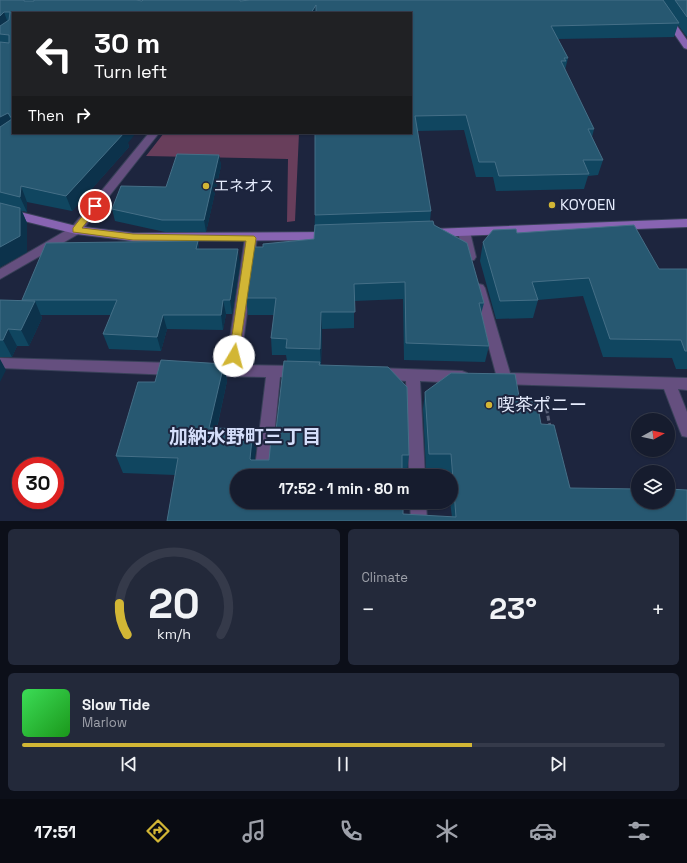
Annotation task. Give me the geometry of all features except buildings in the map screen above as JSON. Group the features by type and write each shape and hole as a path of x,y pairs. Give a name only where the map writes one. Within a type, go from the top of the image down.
{"street":[{"path":"655,0 687,46"},
{"path":"0,275 76,230 153,134"},
{"path":"0,212 76,230 133,237 251,238 345,235"},
{"path":"424,233 687,223"},
{"path":"464,232 474,272 499,355 504,378"},
{"path":"232,371 251,238"},
{"path":"0,363 184,369"},
{"path":"200,370 313,372"},
{"path":"263,469 274,371"},
{"path":"367,374 473,377"},
{"path":"413,375 417,469"},
{"path":"488,377 687,384"},
{"path":"670,384 687,431"},
{"path":"257,521 258,509"},
{"path":"418,509 419,521"}],"path":[{"path":"540,379 551,431"}],"shaded area":[{"path":"163,134 299,134 295,221 287,222 288,159 146,156"}],"place":[{"name":"エネオス","path":"206,186"},
{"name":"KOYOEN","path":"552,205"},
{"name":"喫茶ポニー","path":"489,405"}],"district":[{"name":"加納水野町三丁目","path":"245,436"}],"route":[{"path":"95,206 76,230 133,237 251,238 234,356"}]}
